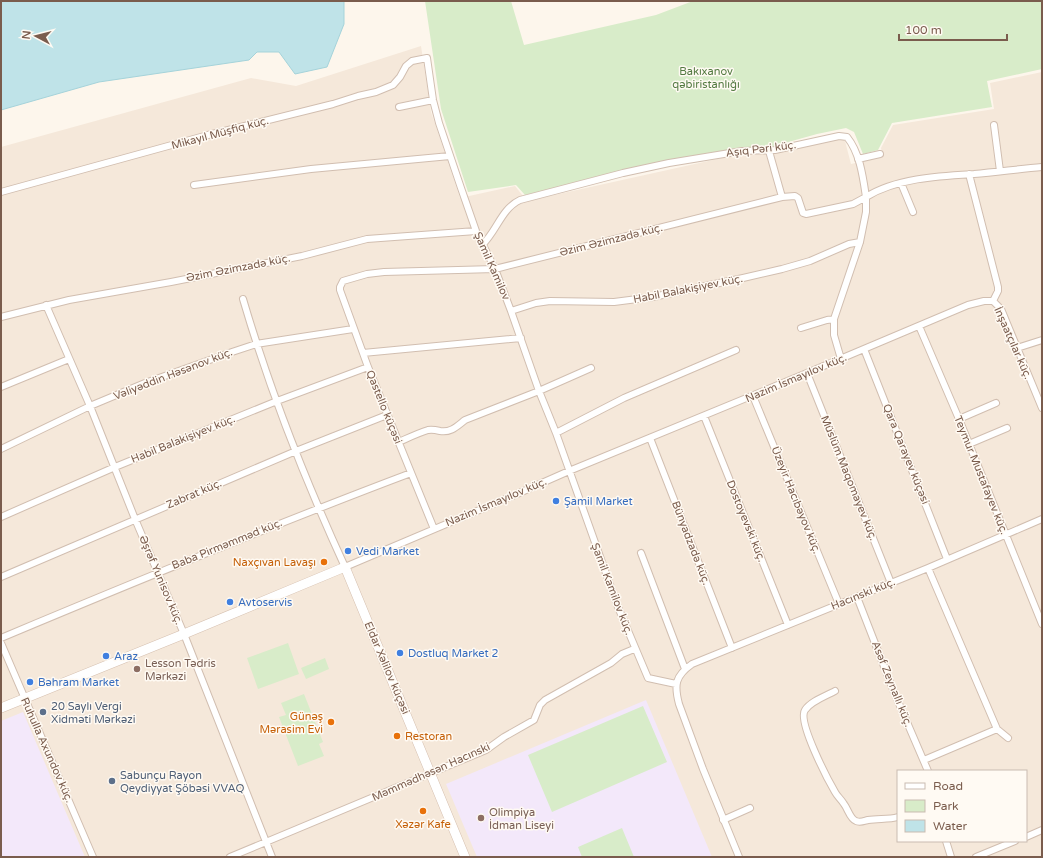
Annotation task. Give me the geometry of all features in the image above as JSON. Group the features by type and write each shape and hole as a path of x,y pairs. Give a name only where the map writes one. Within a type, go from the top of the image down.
{"street":[{"name":"Şamil Kamilov","path":"427,58 438,123 476,231 495,269 539,391 556,432 569,471"},
{"name":"Mikayıl Müşfiq küç.","path":"1,192 208,135 334,104 376,92 393,85 400,77 406,66 412,61 427,58"},
{"path":"399,107 433,100"},
{"path":"994,125 1000,171"},
{"name":"Aşıq Pəri küç.","path":"482,245 489,238 505,212 515,202 520,200 623,173 669,163 742,151 768,151 844,136 851,142 858,159 866,197 866,212 860,242 834,319"},
{"path":"768,151 782,197"},
{"path":"858,159 880,154"},
{"path":"194,186 311,169 450,156"},
{"path":"866,197 887,187 901,183 942,176 1042,167"},
{"path":"969,174 998,287 998,292 993,301"},
{"path":"901,183 913,212"},
{"name":"Əzim Əzimzadə küç.","path":"340,284 343,281 364,275 384,272 495,269 782,197 793,196 798,198 802,212 806,214 853,204 866,197"},
{"name":"Əzim Əzimzadə küç.","path":"1,316 46,305 302,256 367,239 476,231"},
{"name":"Habil Balakişiyev küç.","path":"511,311 536,303 550,301 614,302 653,297 782,269 810,261 848,244 860,242"},
{"name":"Qastello küçəsi","path":"340,284 340,290 353,329 434,529"},
{"path":"243,299 256,344 277,401 318,508 344,567"},
{"name":"Nazim İsmayılov küç.","path":"1,708 184,634 569,471 808,374 968,305 984,301 993,301"},
{"name":"İnşaatçılar küç.","path":"993,301 1001,309 1042,408"},
{"name":"Əşrəf Yunisov küç.","path":"46,305 90,406 135,519 184,634 272,857"},
{"path":"801,328 834,319 834,335 841,359"},
{"name":"Teymur Mustafayev küç.","path":"920,326 1042,624"},
{"name":"Vəliyəddin Həsənov küç.","path":"1,449 90,406 145,383 256,344 353,329"},
{"path":"363,353 521,338"},
{"path":"1017,348 1042,340"},
{"name":"Qara Qarayev küçəsi","path":"864,349 947,559"},
{"path":"556,432 624,398 736,350"},
{"path":"1,387 69,359"},
{"name":"Habil Balakişiyev küç.","path":"1,517 114,467 277,401 368,367"},
{"path":"399,442 427,430 443,432 452,430 465,420 539,391 591,368"},
{"name":"Müslüm Maqomayev küç.","path":"808,374 892,582"},
{"name":"Üzeyir Hacıbəyov küç.","path":"753,396 839,604"},
{"path":"959,420 996,403"},
{"name":"Zabrat küç.","path":"1,577 296,451 388,415"},
{"name":"Dostoyevski küç.","path":"704,416 788,625"},
{"path":"969,444 1007,428"},
{"name":"Bünyadzadə küç.","path":"650,438 732,648"},
{"name":"Şamil Kamilov küç.","path":"569,471 634,649 648,678 676,684"},
{"name":"Baba Pirməmməd küç.","path":"1,638 158,572 411,472"},
{"name":"Hacınski küç.","path":"685,669 692,664 928,568 1042,519"},
{"path":"642,553 685,669 679,676 676,684 676,694 690,736 723,820 740,857"},
{"name":"Eldar Xəlilov küçəsi","path":"344,567 466,857"},
{"path":"928,568 997,729 1008,738"},
{"name":"Asəf Zeynallı küç.","path":"857,597 894,692 928,770"},
{"name":"Ruhulla Axundov küç.","path":"1,643 93,857"},
{"name":"Məmmədhəsən Hacınski","path":"230,857 486,750 504,737 534,720 540,705 545,700 600,669 622,654 634,649"},
{"path":"835,690 812,704 805,710 804,713 803,722 822,768 835,792 844,803 853,819 856,821 859,822 875,818 890,819 897,817"},
{"path":"924,760 997,729"},
{"path":"723,820 750,808"},
{"path":"1027,836 1042,830"},
{"path":"946,842 951,857"},
{"path":"976,857 1013,842"}],"shaded area":[{"path":"421,46 431,112 460,198 515,186 527,201 740,154 842,138 845,141 851,164 883,157 881,148 893,125 994,109 990,83 1042,72 1042,857 1,857 1,147 251,78 296,86"},
{"path":"646,700 712,857 477,857 446,784"},
{"path":"23,712 85,857 1,857 1,721"}],"green space":[{"name":"Bakıxanov qəbiristanlığı","path":"425,1 511,1 524,45 656,15 693,1 1042,1 1042,69 987,81 992,107 892,123 878,150 863,154 854,132 846,128 817,134 767,148 742,147 654,164 525,195 516,185 468,192 441,109"},
{"path":"288,643 299,674 258,689 247,658"},
{"path":"325,658 329,669 306,679 301,668"},
{"path":"304,694 323,742 319,744 324,756 298,766 279,717 286,715 281,703"},
{"path":"643,706 667,762 552,812 528,755"},
{"path":"622,828 634,857 582,857 578,847"}],"water":[{"path":"1,1 344,1 344,24 327,67 295,74 279,52 257,52 249,60 99,82 1,110"}],"place":[{"name":"Şamil Market","path":"556,501"},
{"name":"Vedi Market","path":"348,551"},
{"name":"Naxçıvan Lavaşı","path":"324,562"},
{"name":"Avtoservis","path":"230,602"},
{"name":"Dostluq Market 2","path":"400,653"},
{"name":"Araz","path":"106,656"},
{"name":"Lesson Tədris Mərkəzi","path":"137,669"},
{"name":"Bəhram Market","path":"30,682"},
{"name":"20 Saylı Vergi Xidməti Mərkəzi","path":"43,712"},
{"name":"Günəş Mərasim Evi","path":"331,722"},
{"name":"Restoran","path":"397,736"},
{"name":"Sabunçu Rayon Qeydiyyat Şöbəsi VVAQ","path":"112,781"},
{"name":"Xəzər Kafe","path":"423,811"},
{"name":"Olimpiya İdman Liseyi","path":"481,818"}]}
